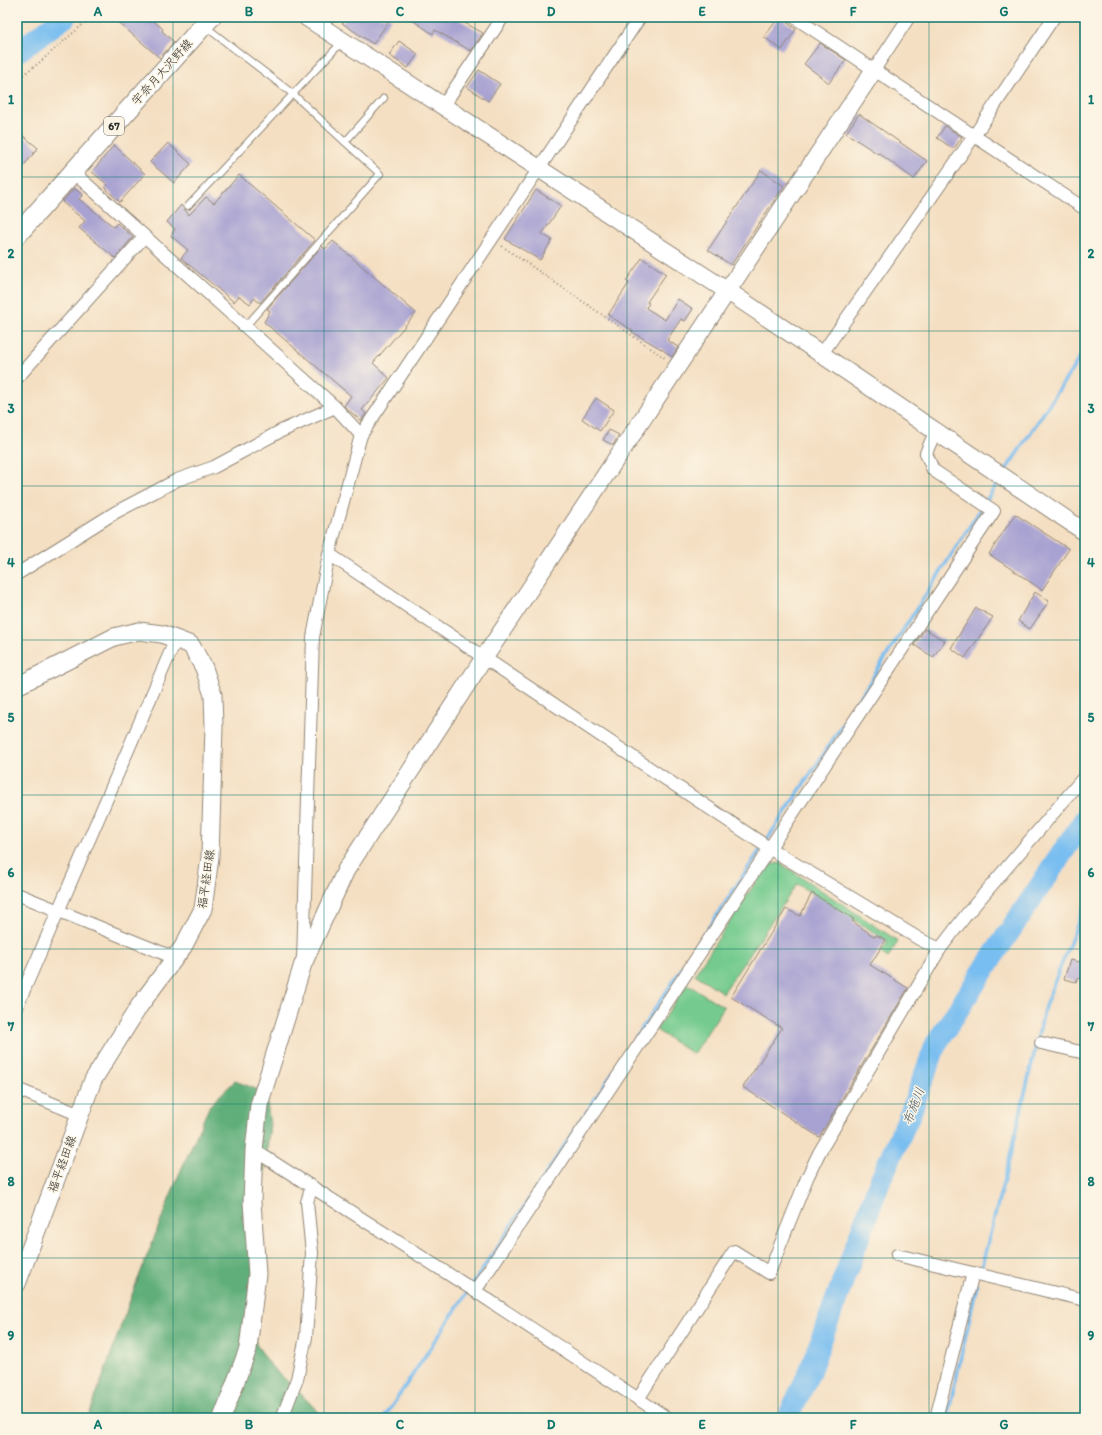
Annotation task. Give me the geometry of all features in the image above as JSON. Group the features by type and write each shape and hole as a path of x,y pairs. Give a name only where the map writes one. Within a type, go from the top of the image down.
{"main road":[{"name":"宇奈月大沢野線","path":"17,235 207,21"}],"street":[{"path":"306,17 728,291 1085,532"},
{"path":"443,106 503,17"},
{"path":"303,964 313,637 329,554 361,435 640,17"},
{"path":"794,17 1085,209"},
{"path":"222,1418 248,1349 257,1274 252,1202 254,1150 259,1105 303,964 346,870 484,658 909,17"},
{"path":"821,355 974,136 1054,17"},
{"path":"73,172 334,407 361,435"},
{"path":"17,378 144,237"},
{"path":"17,574 116,512 163,487 177,480 214,467 279,432 334,407"},
{"path":"475,1291 994,511 934,470 926,453 935,432"},
{"path":"329,554 769,848 940,950"},
{"name":"福平経田線","path":"17,686 114,637 139,630 162,634 191,646 204,668 213,694 214,726 210,858 203,909 175,958 140,1005 93,1080 17,1284"},
{"path":"17,1006 176,639"},
{"path":"638,1399 734,1251 769,1273 807,1178 819,1153 940,950 966,915 1085,776"},
{"path":"17,894 175,958"},
{"path":"1041,1043 1085,1053"},
{"path":"17,1089 80,1115"},
{"path":"254,1150 475,1291 638,1399 660,1416"},
{"path":"282,1418 297,1379 306,1337 312,1253 307,1202 312,1186"},
{"path":"898,1255 1085,1300"},
{"path":"936,1418 973,1273"}],"lane":[{"path":"207,21 293,94 380,174 246,327"},
{"path":"188,206 343,41"},
{"path":"345,142 384,98"}],"path":[{"path":"17,80 92,17"},
{"path":"491,239 677,366"}],"green space":[{"path":"780,863 898,941 888,958 881,953 888,941 797,884 723,993 695,974 767,865"},
{"path":"687,984 724,1007 693,1054 656,1030"},
{"path":"235,1081 255,1088 266,1095 270,1125 256,1237 256,1344 272,1367 324,1418 88,1418 133,1292 177,1179 210,1105"}],"building":[{"path":"112,17 149,17 163,29 162,31 174,42 160,58"},
{"path":"347,17 392,17 373,44 342,23"},
{"path":"408,17 454,17 483,33 471,51 435,30 433,34"},
{"path":"779,17 796,29 782,50 764,37"},
{"path":"399,41 418,54 408,68 389,55"},
{"path":"820,43 846,60 829,83 804,64"},
{"path":"479,70 500,84 488,101 467,87"},
{"path":"859,114 927,161 914,179 879,153 878,154 846,133"},
{"path":"945,126 962,137 954,149 937,138"},
{"path":"17,131 38,148 17,174"},
{"path":"168,143 191,164 174,183 150,162"},
{"path":"114,145 145,174 120,202 105,188 108,185 92,172"},
{"path":"761,170 784,186 731,265 708,250"},
{"path":"239,175 315,240 260,303 254,298 250,304 239,296 234,302 181,258 188,250 171,236 175,229 167,222 181,205 189,215 206,197 214,203"},
{"path":"74,188 83,195 79,199 114,227 117,223 133,237 115,258 79,228 85,221 62,202"},
{"path":"536,190 561,206 542,234 552,240 540,260 505,239"},
{"path":"333,241 416,313 373,363 389,378 362,410 366,413 361,421 344,406 351,396 264,322 270,311 267,309 322,246 325,249"},
{"path":"642,258 666,274 647,302 649,303 646,308 665,320 678,299 693,309 685,321 681,319 667,340 678,347 672,357 608,315 629,283 626,281"},
{"path":"596,398 614,410 600,431 582,419"},
{"path":"609,430 619,435 613,445 603,440"},
{"path":"1015,514 1069,549 1042,590 989,554"},
{"path":"1035,592 1049,601 1030,629 1018,621"},
{"path":"976,608 993,617 965,658 951,648"},
{"path":"925,629 945,641 933,657 914,645"},
{"path":"812,893 854,919 852,921 875,937 876,935 886,940 870,965 908,988 819,1137 743,1087 782,1028 731,997 786,909 800,916"},
{"path":"1070,960 1085,963 1085,980 1078,978 1076,982 1064,979"}],"waterway":[{"path":"17,52 65,17"},
{"path":"1004,473 1085,350"},
{"path":"384,1418 821,758 1000,479"},
{"name":"布施川","path":"788,1418 809,1373 879,1183 910,1114 936,1044 1085,819"},
{"path":"982,1265 1014,1141 1045,1006 1085,905"},
{"path":"947,1418 977,1285"}]}
